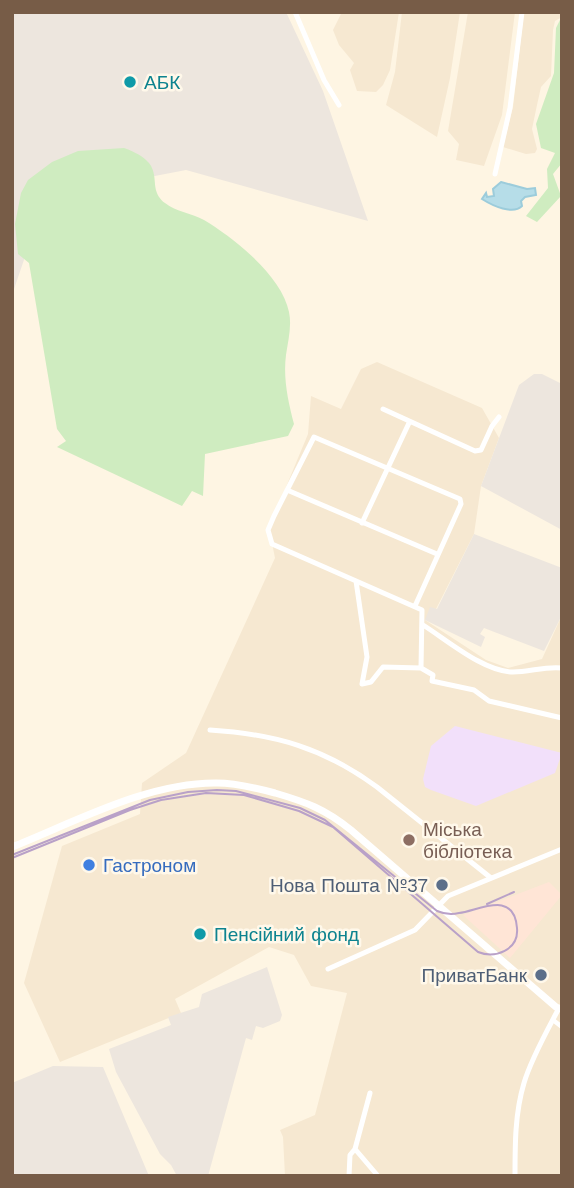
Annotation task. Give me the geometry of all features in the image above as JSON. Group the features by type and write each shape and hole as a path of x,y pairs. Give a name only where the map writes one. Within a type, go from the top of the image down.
{"street":[{"path":"295,12 324,80 339,105"},
{"path":"495,174 510,108 522,12"},
{"path":"383,409 471,450 481,450 499,417"},
{"path":"362,523 409,423"},
{"path":"415,606 461,504 460,499 314,437 268,530 272,544 422,610 421,668"},
{"path":"287,490 437,554"},
{"path":"356,581 367,657 362,684 371,681 383,667 421,668 433,675 432,681 474,690 489,701 562,718"},
{"path":"423,625 483,664 497,670 513,672 562,668"},
{"path":"210,730 251,732 281,738 327,756 367,780 491,878"},
{"path":"12,847 154,792 195,784 237,784 321,808 351,830 561,1009 533,1059 523,1084 516,1126 515,1176"},
{"path":"328,969 415,929 448,896 562,849"},
{"path":"553,1020 562,1027"},
{"path":"349,1176 350,1155 355,1149 370,1093"},
{"path":"355,1149 378,1176"}],"shaded area":[{"path":"12,12 286,12 323,91 368,221 186,170 82,190 28,248 12,295"},
{"path":"342,12 399,12 390,70 383,85 376,92 357,91 350,70 354,63 339,45 333,30"},
{"path":"402,12 460,12 450,78 437,137 386,105 395,72"},
{"path":"468,12 515,12 502,115 484,166 456,160 459,144 448,131"},
{"path":"524,12 562,12 562,17 555,21 553,30 551,76 541,87 532,129 537,149 535,153 526,154 503,147 513,107"},
{"path":"377,362 482,408 499,438 481,486 474,534 436,609 425,620 486,660 508,668 542,659 562,615 562,1176 285,1176 283,1137 280,1130 315,1115 347,993 311,986 294,955 269,947 175,999 181,1013 60,1062 24,983 62,846 140,814 142,783 186,753 275,558 269,528 308,434 311,396 341,409 361,369"},
{"path":"534,374 542,374 562,384 562,530 481,486 519,385"},
{"path":"474,534 562,568 562,615 544,651 484,628 480,634 485,637 481,647 425,620 430,607 437,609"},
{"path":"455,726 562,753 555,773 476,806 431,790 425,787 423,779 431,746"},
{"path":"549,882 562,895 510,958 463,915"},
{"path":"267,967 282,1015 280,1021 263,1028 256,1026 252,1040 246,1038 208,1176 177,1176 160,1154 116,1072 109,1049 171,1025 168,1017 199,1007 202,994"},
{"path":"53,1066 103,1067 149,1176 12,1176 12,1083"}],"green space":[{"path":"560,20 562,163 553,174 561,196 537,222 526,216 548,188 547,169 555,153 541,148 536,124 554,73 556,28"},
{"path":"124,148 148,161 156,190 165,203 204,220 255,259 277,285 289,312 285,372 294,424 288,436 205,454 203,496 192,491 182,506 57,447 66,441 57,429 29,263 18,254 15,224 21,193 28,180 52,162 78,151"}],"water":[{"path":"501,182 527,189 535,188 536,195 525,197 521,201 522,206 514,210 497,207 482,199 486,193 487,197 494,196 493,189"}],"tram line":[{"path":"12,855 150,800 188,792 236,791 300,808 325,820 437,911 453,914 494,905 509,909 514,916 517,936 505,951 492,954 478,952 333,827 299,811 244,795 206,793 161,800 12,858"},
{"path":"487,904 514,892"}],"place":[{"name":"АБК","path":"130,82"},
{"name":"Міська бібліотека","path":"409,840"},
{"name":"Гастроном","path":"89,865"},
{"name":"Нова Пошта №37","path":"442,885"},
{"name":"Пенсійний фонд","path":"200,934"},
{"name":"ПриватБанк","path":"541,975"}]}
